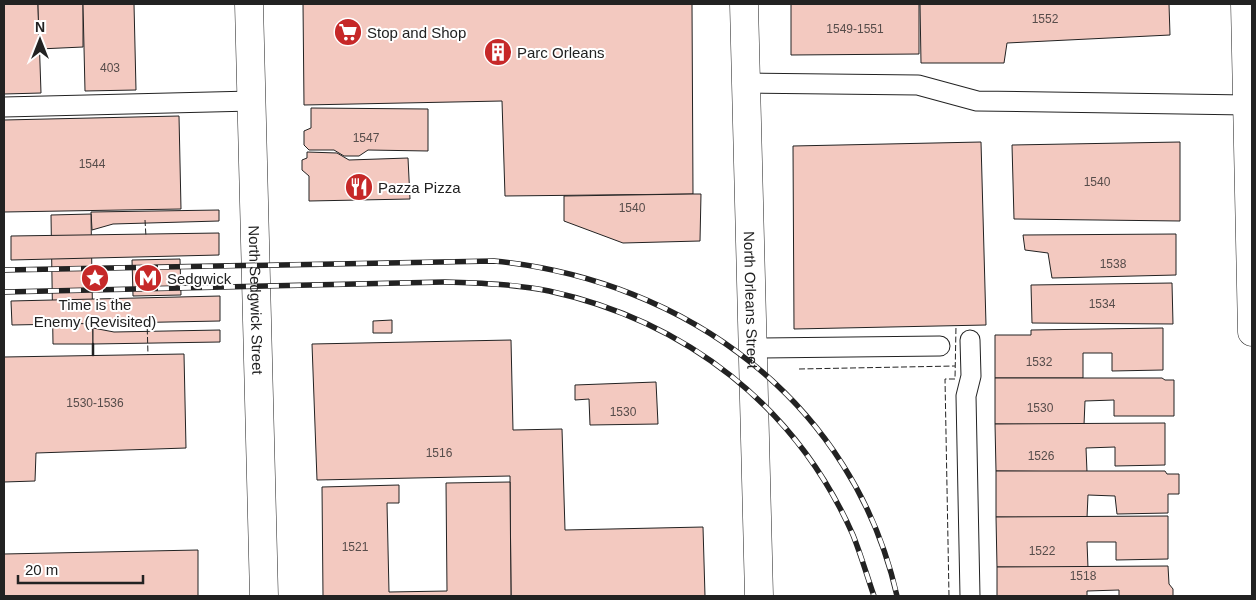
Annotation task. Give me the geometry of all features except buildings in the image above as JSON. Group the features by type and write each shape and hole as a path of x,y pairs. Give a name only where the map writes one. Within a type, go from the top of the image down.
{"street":[{"name":"North Sedgwick Street","path":"249,4 264,596"},
{"name":"North Orleans Street","path":"744,4 759,596"},
{"path":"1245,4 1252,332"}],"lane":[{"path":"746,83 918,85 977,101 1247,105"},
{"path":"4,107 252,101"},
{"path":"970,340 971,376 966,396 970,596"},
{"path":"753,348 940,346"}],"railway":[{"path":"4,270 494,261 565,273 632,294 695,324 751,363 801,410 843,464 875,527 897,596"},
{"path":"4,292 444,282 523,287 549,291 599,305 646,324 690,347 731,376 768,409 801,447 829,489 853,535 874,596"}],"fence":[{"path":"145,220 146,237"},
{"path":"147,320 148,355"},
{"path":"949,596 945,379 955,379 956,326"},
{"path":"799,369 955,366"}],"wall":[{"path":"93,344 93,355"}],"place":[{"name":"Stop and Shop","path":"348,32"},
{"name":"Parc Orleans","path":"498,52"},
{"name":"Pazza Pizza","path":"359,187"},
{"name":"Time is the Enemy (Revisited)","path":"95,278"},
{"name":"Sedgwick","path":"148,278"}]}
